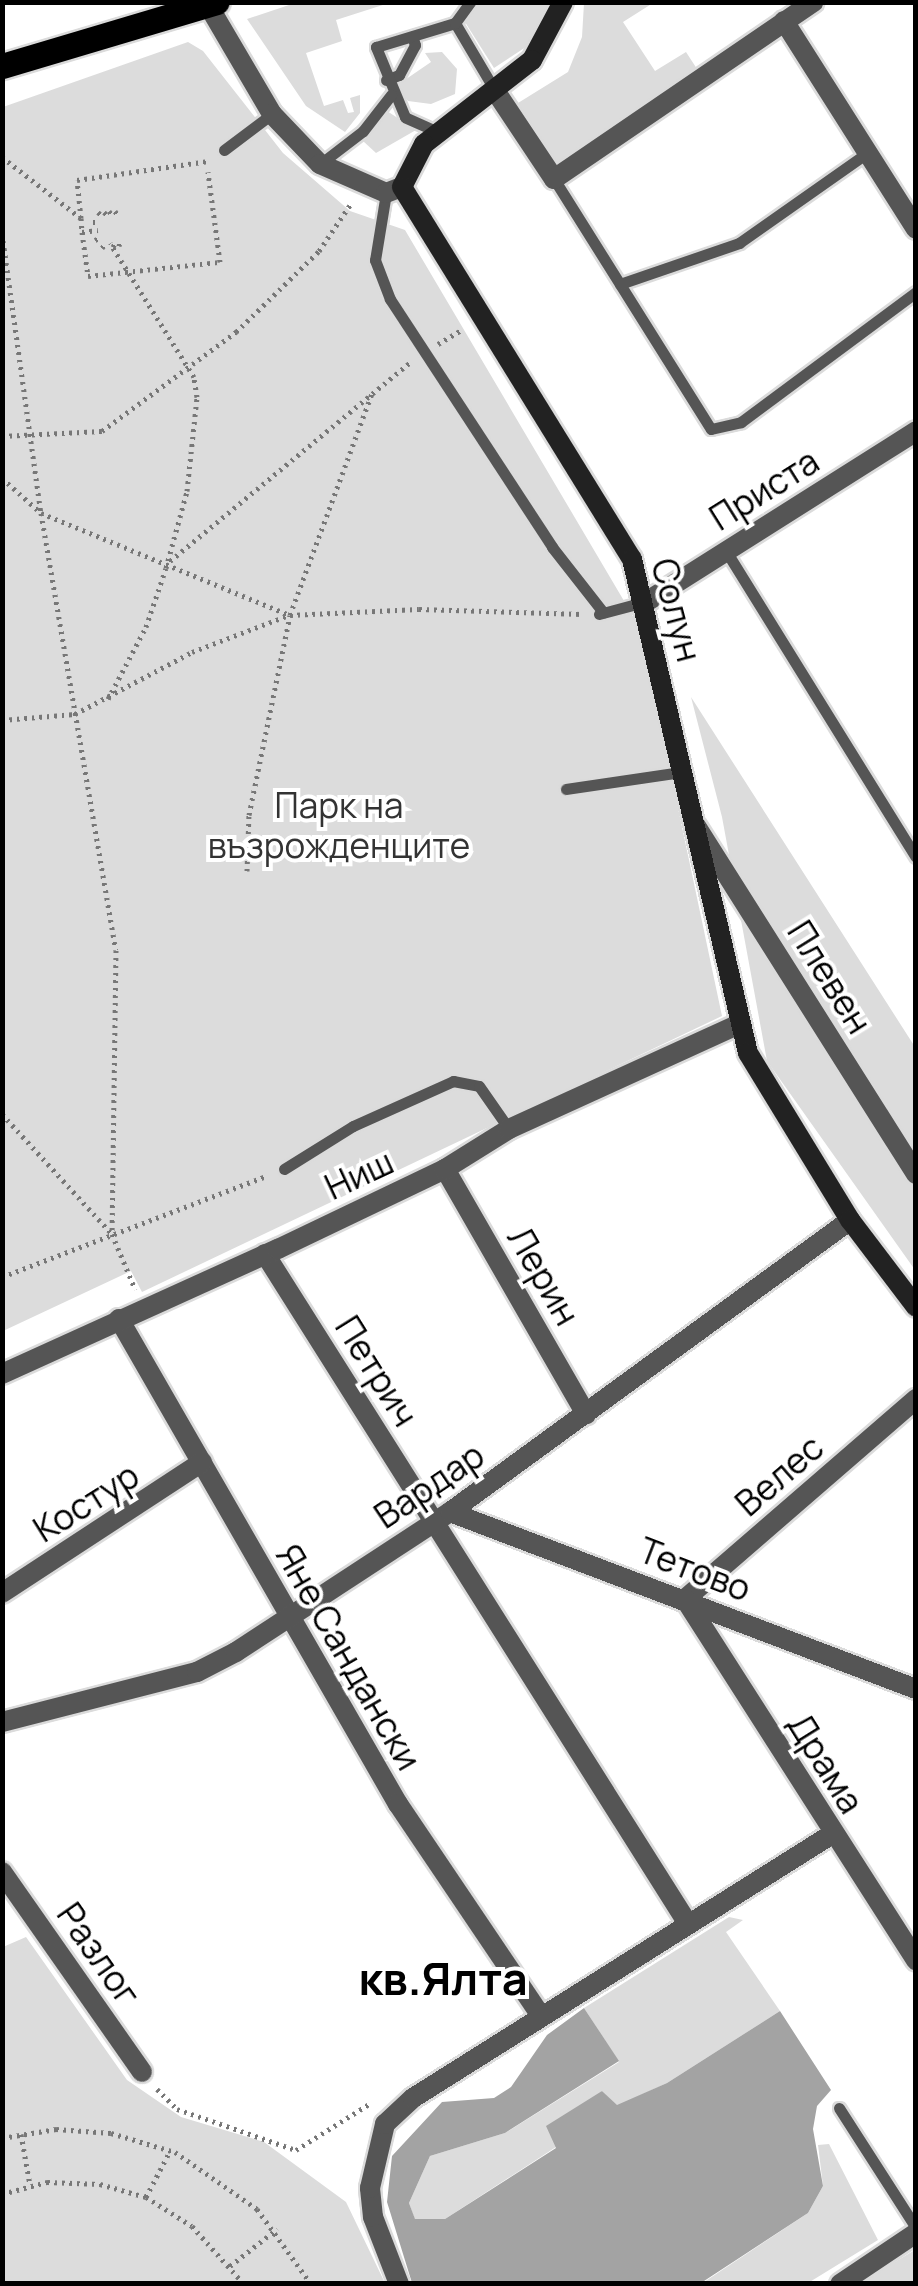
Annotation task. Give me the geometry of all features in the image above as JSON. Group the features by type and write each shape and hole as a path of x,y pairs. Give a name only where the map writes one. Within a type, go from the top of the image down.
{"main road":[{"path":"2,66 213,4"}],"street":[{"path":"213,4 272,114 320,164 363,184 394,190 411,160 438,132 494,90 546,43 562,2"},
{"path":"494,90 554,180 813,2"},
{"path":"784,22 916,229"},
{"name":"Солун","path":"394,190 608,516 646,602 689,816 739,1024 762,1080 850,1220 916,1306"},
{"name":"Приста","path":"646,602 916,431"},
{"name":"Плевен","path":"689,816 916,1174"},
{"name":"Ниш","path":"2,1374 445,1170 509,1129 739,1024"},
{"name":"Лерин","path":"445,1170 586,1414"},
{"name":"Вардар","path":"2,1722 198,1672 442,1518 850,1220"},
{"name":"Петрич","path":"266,1254 442,1518 688,1924"},
{"name":"Яне Сандански","path":"119,1319 287,1619 398,1804 541,2016"},
{"name":"Велес","path":"685,1599 916,1399"},
{"name":"Костур","path":"2,1593 202,1462"},
{"name":"Тетово","path":"442,1518 685,1599 916,1689"},
{"name":"Драма","path":"685,1599 916,1960"},
{"path":"399,2284 373,2217 370,2188 385,2124 541,2016 833,1834"},
{"name":"Разлог","path":"3,1873 142,2072"},
{"path":"840,2284 916,2231"}],"lane":[{"path":"438,132 405,117 390,95 376,47 455,23 470,2"},
{"path":"455,23 494,90"},
{"path":"386,80 398,75 415,46 412,36"},
{"path":"320,164 363,131 390,95"},
{"path":"224,150 272,114"},
{"path":"620,284 739,243 867,153"},
{"path":"554,180 711,429 740,422 916,292"},
{"path":"394,190 376,249 379,277 425,353 599,614 646,602"},
{"path":"726,551 916,857"},
{"path":"566,789 681,772"},
{"path":"284,1170 353,1126 453,1081 478,1086 509,1129"},
{"path":"838,2108 916,2231"}],"path":[{"path":"208,172 220,262 88,276 77,180 207,163 224,150"},
{"path":"2,157 81,218"},
{"path":"2,436 102,431 236,332 320,251 363,184"},
{"path":"82,232 106,229 124,272 188,368 198,397 194,440 167,565 146,627 108,700"},
{"path":"2,233 29,432 116,950 112,1234"},
{"path":"167,565 373,391 425,353 481,320"},
{"path":"247,872 249,815 290,615 373,391"},
{"path":"2,478 42,513 290,615"},
{"path":"2,720 75,714 108,700 192,652 290,615 419,609 599,614"},
{"path":"2,1114 112,1234 131,1279"},
{"path":"2,1277 284,1170"},
{"path":"142,2072 177,2110 296,2150 372,2103"},
{"path":"2,2138 21,2134 111,2133 171,2150 214,2173 276,2230 311,2284"},
{"path":"21,2134 30,2185"},
{"path":"146,2198 171,2150"},
{"path":"2,2194 30,2185 100,2184 146,2198 192,2226 244,2284"},
{"path":"230,2266 276,2230"}],"green space":[{"path":"298,2 389,3 336,20 342,41 306,53 324,106 343,100 348,113 354,112 350,98 360,95 360,113 345,132 306,106 247,19"},
{"path":"471,3 548,3 547,17 532,43 494,68 463,19"},
{"path":"584,3 653,3 623,22 655,71 686,52 699,72 557,163 518,103 568,72 582,37"},
{"name":"Парк на възрожденците","path":"188,42 203,51 283,153 350,211 405,230 640,628 722,1016 142,1292 131,1271 3,1331 3,107"},
{"path":"442,52 457,69 455,94 431,104 408,101 396,86 431,62 425,53"},
{"path":"387,111 416,130 376,153 363,141"},
{"path":"691,697 915,1047 915,1270 767,1061 722,817"},
{"path":"729,1917 743,1920 726,1932 780,2011 667,2083 617,2106 602,2091 556,2147 445,2219 415,2220 409,2203 430,2156 505,2133 619,2062 584,2008"},
{"path":"26,1937 127,2080 181,2117 264,2142 346,2202 385,2283 3,2283 3,1947"},
{"path":"829,2144 878,2240 808,2283 701,2284 808,2213 823,2186 818,2145"},
{"path":"913,2251 915,2283 859,2284"}],"shaded area":[{"path":"584,2008 619,2061 505,2133 430,2156 409,2203 415,2219 445,2219 556,2148 546,2126 602,2091 617,2105 667,2083 780,2011 831,2090 817,2106 813,2129 823,2186 808,2213 701,2283 412,2283 387,2202 392,2156 442,2102 494,2098 511,2087 547,2035"}],"district":[{"name":"кв.Ялта","path":"443,1979"}]}
